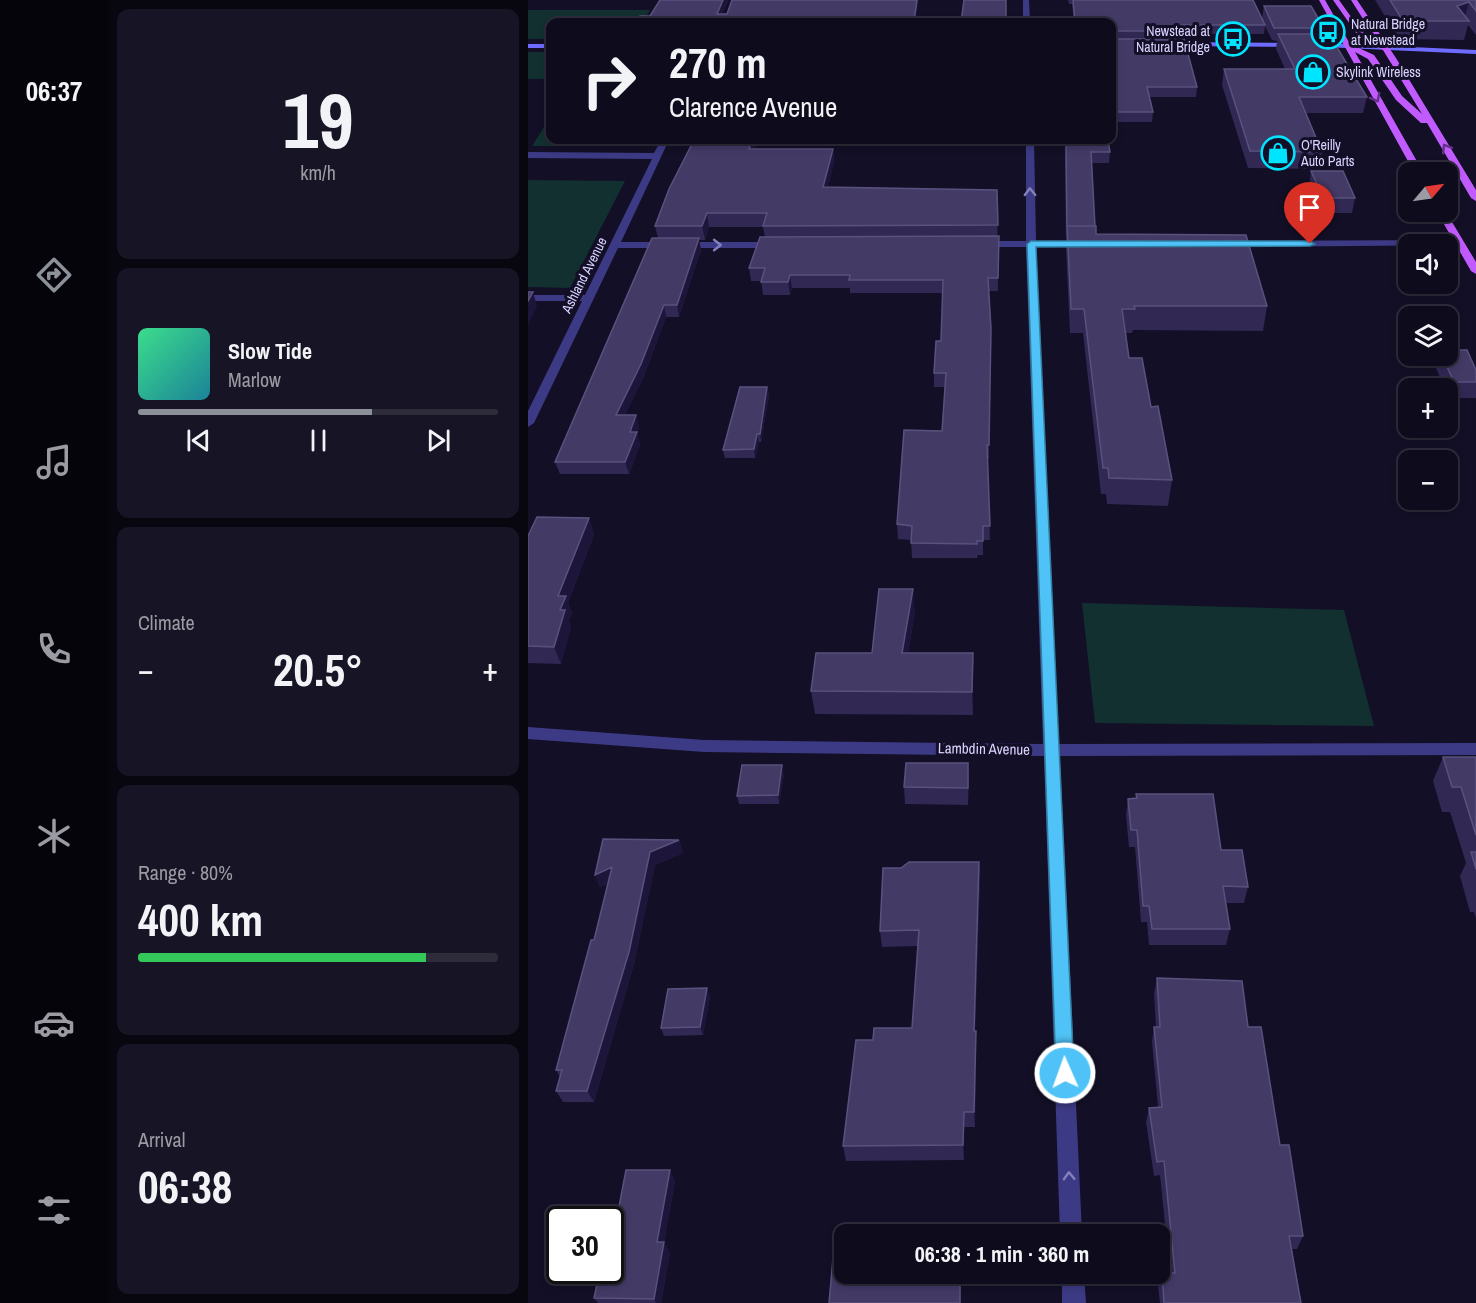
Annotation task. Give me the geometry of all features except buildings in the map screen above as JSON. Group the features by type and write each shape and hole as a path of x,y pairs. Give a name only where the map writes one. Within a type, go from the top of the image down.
{"main road":[{"path":"1322,0 1413,162"},
{"path":"1336,0 1362,37 1372,45 1384,48"},
{"path":"1354,0 1392,58 1476,198"},
{"path":"1349,46 1371,57 1399,98 1435,131"},
{"path":"1447,222 1476,271"}],"street":[{"path":"1026,0 1027,18"},
{"path":"1154,44 1349,46 1476,51"},
{"path":"528,46 546,46"},
{"name":"Ashland Avenue","path":"528,423 588,298 617,245 663,144"},
{"path":"1030,144 1031,244 1071,1224"},
{"path":"528,155 657,156"},
{"path":"1221,244 1459,243"},
{"path":"617,245 789,244"},
{"path":"974,244 1102,244"},
{"path":"528,298 588,298"},
{"name":"Lambdin Avenue","path":"528,733 704,746 1052,750 1476,749"},
{"path":"1073,1284 1074,1303"}],"green space":[{"path":"528,10 650,10 645,18 546,18 546,39 528,39"},
{"path":"528,52 546,52 546,79 528,79"},
{"path":"546,124 546,144 643,144 642,146 532,146"},
{"path":"528,180 625,181 570,288 528,287"},
{"path":"1082,603 1344,610 1374,726 1095,723"}],"place":[{"name":"Natural Bridge at Newstead","path":"1328,32"},
{"name":"Newstead at Natural Bridge","path":"1233,39"},
{"name":"Skylink Wireless","path":"1313,72"},
{"name":"O'Reilly Auto Parts","path":"1278,153"}],"route":[{"path":"1065,1073 1031,244 1310,244"}]}
